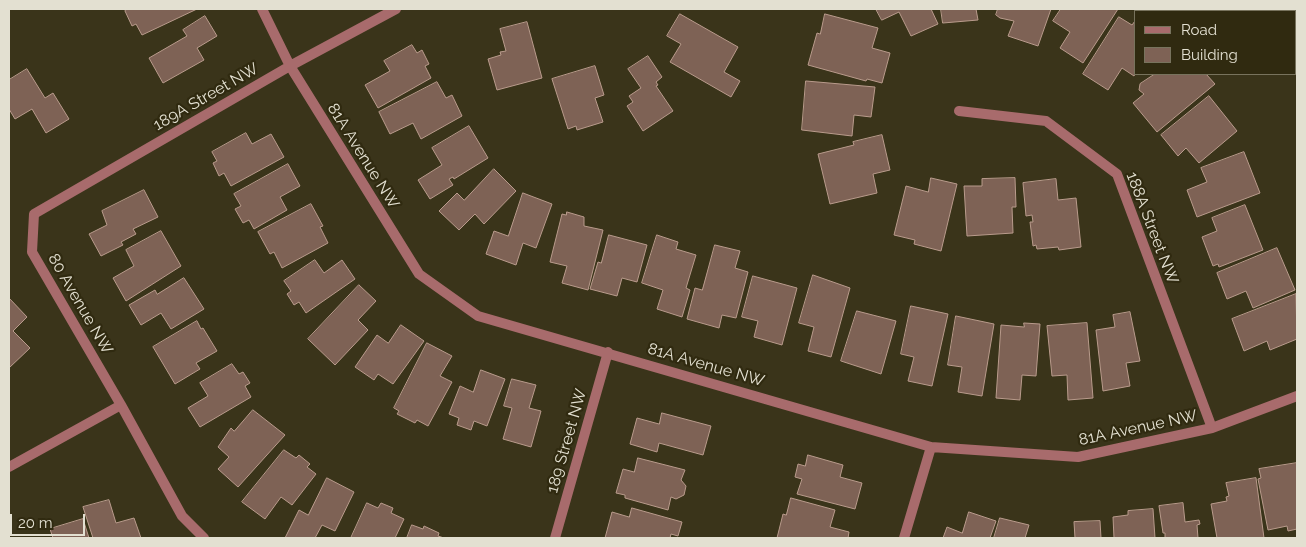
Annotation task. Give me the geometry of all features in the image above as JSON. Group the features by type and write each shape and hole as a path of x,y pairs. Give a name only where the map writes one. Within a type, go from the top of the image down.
{"street":[{"name":"81A Avenue NW","path":"262,9 290,66 419,274 478,316 608,352 931,447 1078,456 1212,428 1297,396"},
{"name":"189A Street NW","path":"34,214 290,66 396,9"},
{"name":"188A Street NW","path":"960,112 1046,121 1117,174 1212,428"},
{"name":"80 Avenue NW","path":"34,214 32,252 121,405 182,516 204,538"},
{"name":"189 Street NW","path":"555,538 608,352"},
{"path":"9,467 121,405"},
{"path":"904,538 931,447"}],"green space":[{"path":"1258,9 1297,9 1297,20 1296,10"}],"building":[{"path":"128,9 197,9 142,35 136,24 132,26 125,11"},
{"path":"876,9 931,9 938,24 911,36 899,12 882,20"},
{"path":"941,9 976,9 978,20 943,23"},
{"path":"998,9 1051,9 1038,46 1008,36 1014,21 1000,18 996,15"},
{"path":"1061,9 1118,9 1083,63 1060,48 1070,32 1053,21"},
{"path":"680,14 738,47 724,72 740,81 731,97 670,62 681,44 667,36"},
{"path":"825,14 878,28 872,48 890,53 882,83 867,79 866,81 808,65 817,33 820,34"},
{"path":"205,16 217,36 197,48 204,60 163,83 149,58 187,36 183,30"},
{"path":"1119,17 1132,25 1134,22 1134,76 1122,68 1108,90 1083,74"},
{"path":"527,22 542,78 497,90 488,59 501,55 500,52 506,51 500,29"},
{"path":"412,45 417,53 422,50 429,64 425,66 431,78 378,108 365,85 390,71 384,61"},
{"path":"648,56 662,77 656,82 658,85 656,86 673,111 643,131 627,106 633,102 629,96 641,88 628,69"},
{"path":"595,66 604,95 595,98 603,122 577,130 576,126 568,129 552,79"},
{"path":"27,69 45,98 53,93 69,119 46,133 32,109 15,119 9,109 9,80"},
{"path":"1154,75 1207,75 1215,84 1157,132 1133,103 1144,94 1139,90 1140,84"},
{"path":"806,81 875,87 871,117 854,115 852,136 802,130"},
{"path":"437,82 446,98 452,95 462,116 421,139 413,123 390,134 379,112"},
{"path":"1209,96 1237,131 1199,163 1186,148 1178,156 1161,135"},
{"path":"469,126 488,158 454,179 453,177 449,179 453,185 430,199 418,180 442,165 432,148"},
{"path":"246,133 252,144 271,134 284,157 231,186 224,173 219,176 213,163 217,161 212,152"},
{"path":"882,135 890,170 873,174 877,193 830,204 818,154 854,145 853,142"},
{"path":"1244,152 1260,193 1197,217 1187,190 1207,182 1201,168"},
{"path":"288,164 300,186 280,197 287,210 254,229 249,220 243,223 235,209 241,206 234,194"},
{"path":"494,169 516,191 484,224 475,214 459,230 439,211 457,193 464,200"},
{"path":"931,178 957,184 941,251 914,244 915,240 894,235 906,186 928,192"},
{"path":"1015,178 1016,207 1012,207 1013,233 967,236 964,186 982,186 982,179"},
{"path":"1056,179 1058,200 1076,198 1081,247 1059,250 1058,247 1037,249 1036,245 1033,246 1030,222 1033,222 1032,215 1026,216 1023,183"},
{"path":"144,190 158,217 133,229 136,234 121,242 123,245 101,256 89,234 107,225 102,211"},
{"path":"523,193 552,204 536,248 523,243 516,265 486,254 494,231 508,236"},
{"path":"311,204 323,226 320,227 328,243 282,268 274,252 270,254 258,232"},
{"path":"1245,205 1263,250 1219,267 1218,264 1213,266 1202,237 1217,231 1212,218"},
{"path":"567,212 584,217 584,226 603,230 588,290 562,283 567,266 550,262 562,214 566,215"},
{"path":"161,231 181,266 126,301 113,278 134,266 126,250"},
{"path":"609,235 647,245 637,282 622,278 617,296 590,289 598,262 601,263"},
{"path":"657,235 678,242 676,249 696,255 686,288 690,290 682,317 657,309 663,290 642,283"},
{"path":"715,245 740,251 735,268 748,272 736,318 722,315 719,328 687,319 695,288 702,290"},
{"path":"1277,248 1295,290 1253,308 1246,291 1227,299 1217,273"},
{"path":"315,260 324,273 342,260 355,279 306,313 299,302 294,305 287,294 291,291 284,281"},
{"path":"813,275 850,288 831,357 808,351 814,327 799,323"},
{"path":"753,276 797,288 782,345 754,337 758,321 742,317"},
{"path":"184,278 204,309 171,329 161,313 141,325 129,305 155,290 157,294"},
{"path":"359,285 376,301 358,320 368,330 335,365 308,339"},
{"path":"1296,294 1297,339 1270,350 1267,341 1244,351 1232,319"},
{"path":"9,298 27,317 13,331 30,348 9,368"},
{"path":"911,306 948,314 932,386 908,381 914,357 901,354"},
{"path":"857,311 896,321 881,374 841,361"},
{"path":"1130,312 1140,361 1126,363 1130,386 1103,391 1096,330 1115,327 1113,315"},
{"path":"956,316 994,324 982,396 958,392 962,367 948,365"},
{"path":"197,321 217,351 196,363 200,369 175,384 153,347"},
{"path":"1024,323 1040,324 1036,376 1022,375 1020,400 996,398 1001,325 1024,327"},
{"path":"1087,323 1093,398 1068,400 1067,375 1052,376 1047,326"},
{"path":"401,325 424,341 393,384 378,374 374,380 355,367 377,335 388,343"},
{"path":"427,343 452,356 440,376 452,382 428,426 417,420 415,423 397,414 399,411 394,408"},
{"path":"232,364 239,374 243,372 250,383 245,386 251,397 200,427 188,408 208,396 200,383"},
{"path":"481,370 505,379 487,426 474,421 471,430 457,425 459,418 449,414 460,386 473,392"},
{"path":"512,379 536,385 529,408 541,411 531,447 503,439 512,408 504,406"},
{"path":"253,410 285,435 238,487 218,469 229,457 218,447 231,428 234,431"},
{"path":"662,413 711,426 703,455 659,443 657,452 630,444 637,418 659,424"},
{"path":"284,450 296,458 299,455 310,464 307,467 316,474 292,505 281,497 265,519 242,502"},
{"path":"808,455 843,465 840,477 862,483 855,509 797,494 802,479 795,477 798,464 805,466"},
{"path":"638,458 685,470 681,480 686,486 684,495 676,499 671,497 668,510 625,498 625,495 616,493 623,469 634,472"},
{"path":"1297,463 1297,529 1288,531 1287,526 1268,530 1258,479 1261,478 1259,469"},
{"path":"327,478 354,492 335,531 322,525 315,538 285,538 299,510 308,515"},
{"path":"1256,478 1264,538 1217,538 1211,504 1227,501 1226,497 1229,496 1226,483"},
{"path":"791,498 835,510 830,527 849,532 848,538 777,538 783,514 786,515"},
{"path":"109,500 116,523 134,518 141,538 93,538 83,507"},
{"path":"367,503 378,508 381,503 393,508 391,513 404,519 395,538 351,538"},
{"path":"1183,503 1185,522 1199,520 1200,524 1197,525 1198,538 1165,538 1159,506"},
{"path":"632,508 682,522 678,536 671,534 670,538 605,538 612,512 629,517"},
{"path":"1153,509 1155,538 1114,538 1113,517 1128,515 1128,511"},
{"path":"969,512 996,521 990,538 943,538 947,527 962,533"},
{"path":"1000,518 1029,525 1025,538 994,538"},
{"path":"83,519 89,538 53,538 50,529"},
{"path":"1100,521 1101,538 1075,538 1074,522"},
{"path":"412,525 423,529 424,526 439,533 438,536 444,538 407,538"}]}
